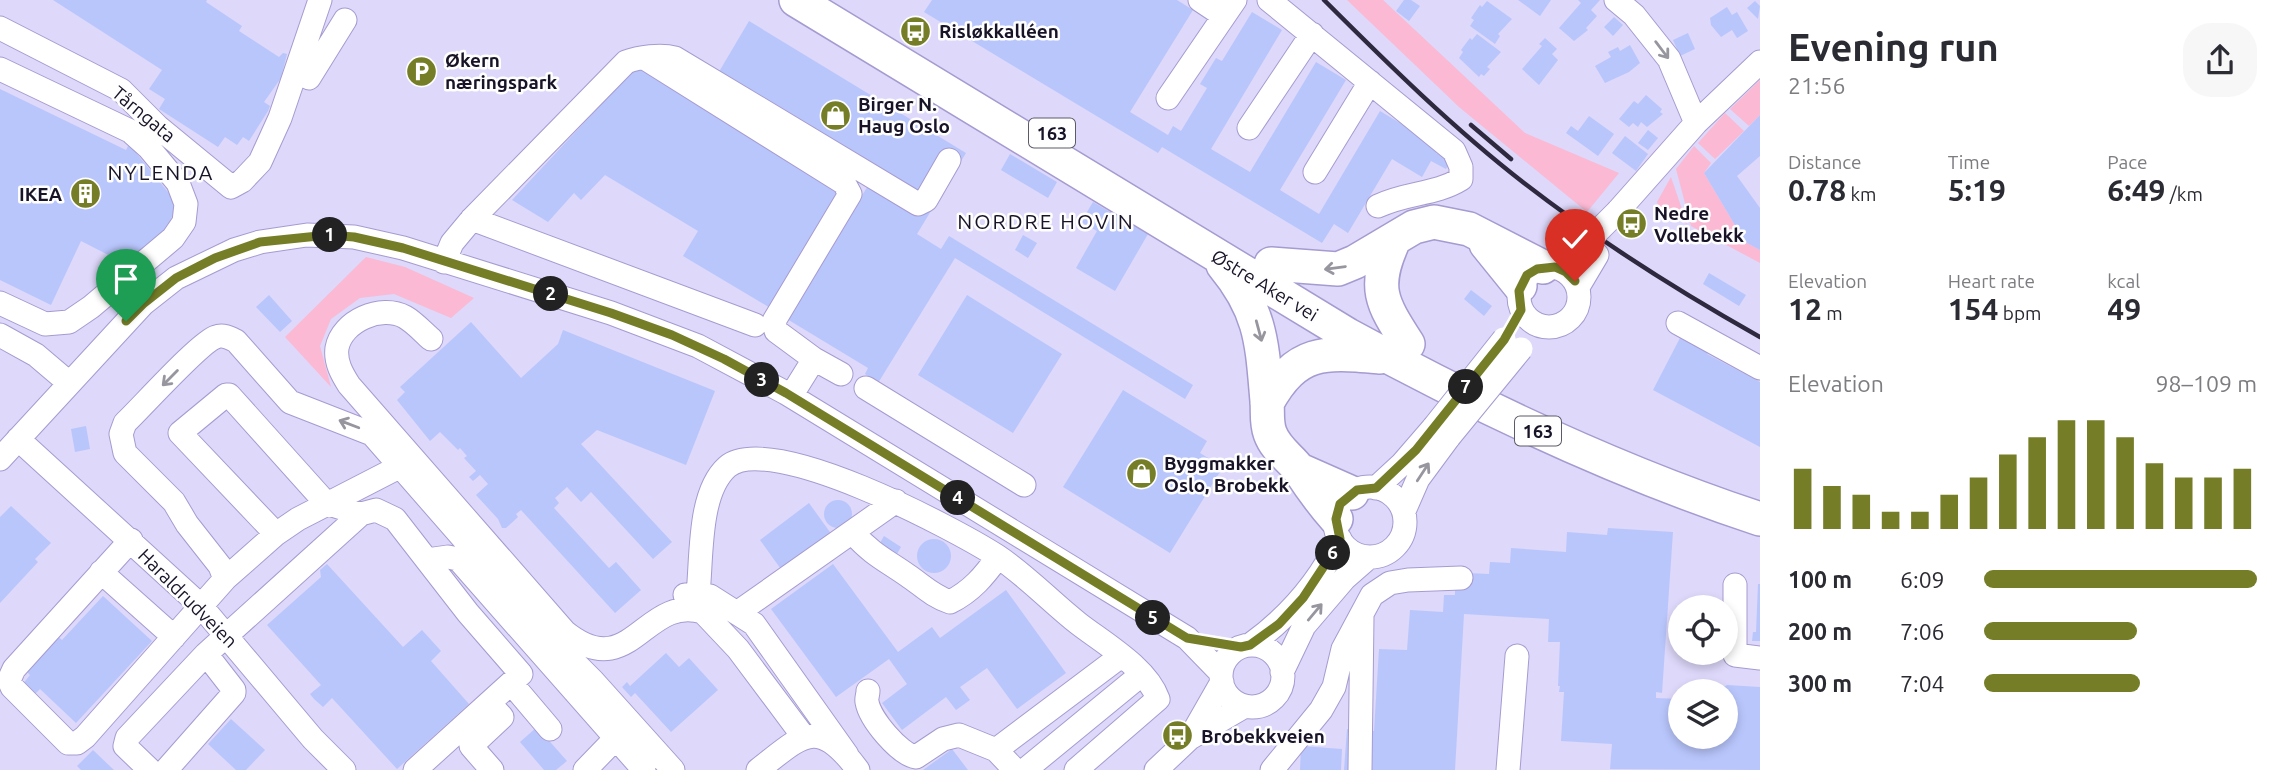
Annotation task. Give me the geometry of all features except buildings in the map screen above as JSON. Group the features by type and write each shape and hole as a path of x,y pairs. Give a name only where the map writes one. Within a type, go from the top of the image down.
{"highway":[{"name":"Østre Aker vei","path":"796,0 1212,253 1399,351 1642,453 1760,496"},
{"name":"Østre Aker vei","path":"833,0 1271,264 1399,351 1506,417 1571,446 1760,519"},
{"path":"1271,264 1338,269 1414,227 1434,222 1458,225 1500,243 1535,282"},
{"path":"1267,403 1290,369 1308,359 1339,354 1399,351 1380,283 1384,261 1394,240"},
{"path":"1212,253 1236,281 1255,316 1262,338 1268,424 1274,442 1299,469 1351,509"}],"street":[{"name":"Tårngata","path":"0,28 121,90 158,127 231,187 242,181 260,162 280,118 320,0"},
{"path":"1168,99 1230,8 1200,0"},
{"path":"1269,0 1454,151 1461,167 1461,179 1446,188 1398,196 1378,206"},
{"path":"1616,0 1634,15 1669,59 1696,124"},
{"path":"309,78 345,20"},
{"path":"1249,128 1312,34"},
{"path":"444,262 452,243 472,219 626,62 635,58 646,59 664,55 675,58 918,204 926,200 949,160"},
{"path":"646,59 849,188 850,194 774,321 776,331 814,359 841,374"},
{"path":"1351,509 1349,550 1369,557 1378,556 1395,547 1405,530 1404,511 1442,432 1513,344 1535,282 1590,251 1623,215 1647,195 1660,167 1696,124 1760,62"},
{"path":"0,69 130,131 149,148 178,183 186,204 184,222 173,238 92,307 69,322 45,324 0,303"},
{"path":"1315,172 1370,82"},
{"path":"472,219 755,325"},
{"path":"0,458 126,321 158,291 194,267 234,250 281,238 328,235 378,242 611,313 672,335 724,359 791,396 1187,638 1222,678 1230,697 1245,706"},
{"path":"1513,344 1548,327 1563,324 1574,314 1579,300 1578,287 1590,251"},
{"path":"1535,282 1566,272 1578,287"},
{"path":"1535,282 1532,323 1548,327"},
{"path":"431,339 405,317 376,313 350,327 337,348 339,368 349,385 565,632 598,649 622,645 658,619 678,609 696,610 708,615 738,649 799,738"},
{"path":"1678,323 1760,368"},
{"path":"0,335 36,355 69,383"},
{"path":"225,579 220,566 174,502 125,453 121,435 125,423 216,336 236,341 290,402 372,434 552,640 673,770"},
{"path":"791,396 814,359"},
{"path":"866,388 1024,485"},
{"path":"276,534 180,433 223,396 229,395 326,503 361,514"},
{"path":"1190,738 1222,678 1227,657 1279,624 1322,573 1351,509 1442,432"},
{"name":"Haraldrudveien","path":"18,439 201,606 313,739 344,770"},
{"path":"698,594 708,498 729,465 749,458 772,459 861,486 896,502 998,556 1153,685 1157,699 1076,770"},
{"path":"131,540 14,669 9,680 12,687 68,743 77,743 85,737 225,579 276,534 326,503 399,467"},
{"path":"1351,509 1396,498 1404,511"},
{"path":"737,613 896,502"},
{"path":"150,770 124,746 127,738 206,654 361,514 376,510 395,519 521,674 421,768"},
{"path":"853,533 879,560 906,575 934,597 950,602 966,594 984,577 998,556"},
{"path":"427,560 449,557 458,559 644,770"},
{"path":"1156,770 1190,738 1245,706 1259,706 1273,699 1281,686 1282,671 1304,626 1345,578 1369,557"},
{"path":"101,572 174,636"},
{"path":"1272,770 1321,710 1335,687 1343,649 1372,595 1390,583 1461,578"},
{"path":"1735,585 1735,656 1760,658"},
{"path":"559,622 582,633 606,634 627,625 673,595 698,594 723,602 754,624 853,762"},
{"path":"480,626 500,607"},
{"path":"737,613 762,653 827,740 853,762"},
{"path":"1360,770 1362,614"},
{"path":"1187,638 1271,652 1282,671"},
{"path":"166,770 234,693 206,654"},
{"path":"996,750 1121,656"},
{"path":"1508,770 1517,656"},
{"path":"1025,770 1142,674"},
{"path":"511,683 550,729"},
{"path":"868,691 867,704 892,743 908,755 916,757 943,739 959,735 996,750 1015,770"},
{"path":"489,703 502,717 471,746 492,770"},
{"path":"585,770 616,738"},
{"path":"758,770 799,738 827,740"}],"shaded area":[{"path":"1347,0 1383,0 1525,133 1619,173 1587,212 1459,107"},
{"path":"1760,80 1760,115 1749,126 1730,109"},
{"path":"1725,113 1744,131 1715,159 1698,143"},
{"path":"1694,146 1711,163 1704,173 1745,242 1760,250 1760,263 1691,226 1676,169"},
{"path":"1671,177 1687,224 1660,210 1657,202"},
{"path":"366,257 405,267 474,298 451,318 394,294 360,298 331,319 320,346 331,387 285,337"}],"railway":[{"path":"1324,0 1446,118 1524,183 1639,265 1760,337"},
{"path":"1471,125 1511,159"}],"place":[{"name":"Risløkkalléen","path":"916,31"},
{"name":"Økern næringspark","path":"422,71"},
{"name":"Birger N. Haug Oslo","path":"835,115"},
{"name":"IKEA","path":"85,194"},
{"name":"Nedre Vollebekk","path":"1631,224"},
{"name":"Byggmakker Oslo, Brobekk","path":"1141,474"},
{"name":"Brobekkveien","path":"1178,736"}],"district":[{"name":"NYLENDA","path":"161,172"},
{"name":"NORDRE HOVIN","path":"1046,221"}],"route":[{"path":"126,321 158,291 194,267 260,242 307,235 328,235 354,237 403,248 611,313 698,346 786,393 1187,638 1241,647 1250,645 1279,624 1322,573 1340,539 1336,519 1337,511 1345,498 1363,488 1376,488 1402,464 1504,340 1521,310 1519,291 1527,275 1549,266 1561,269 1575,281"}]}
